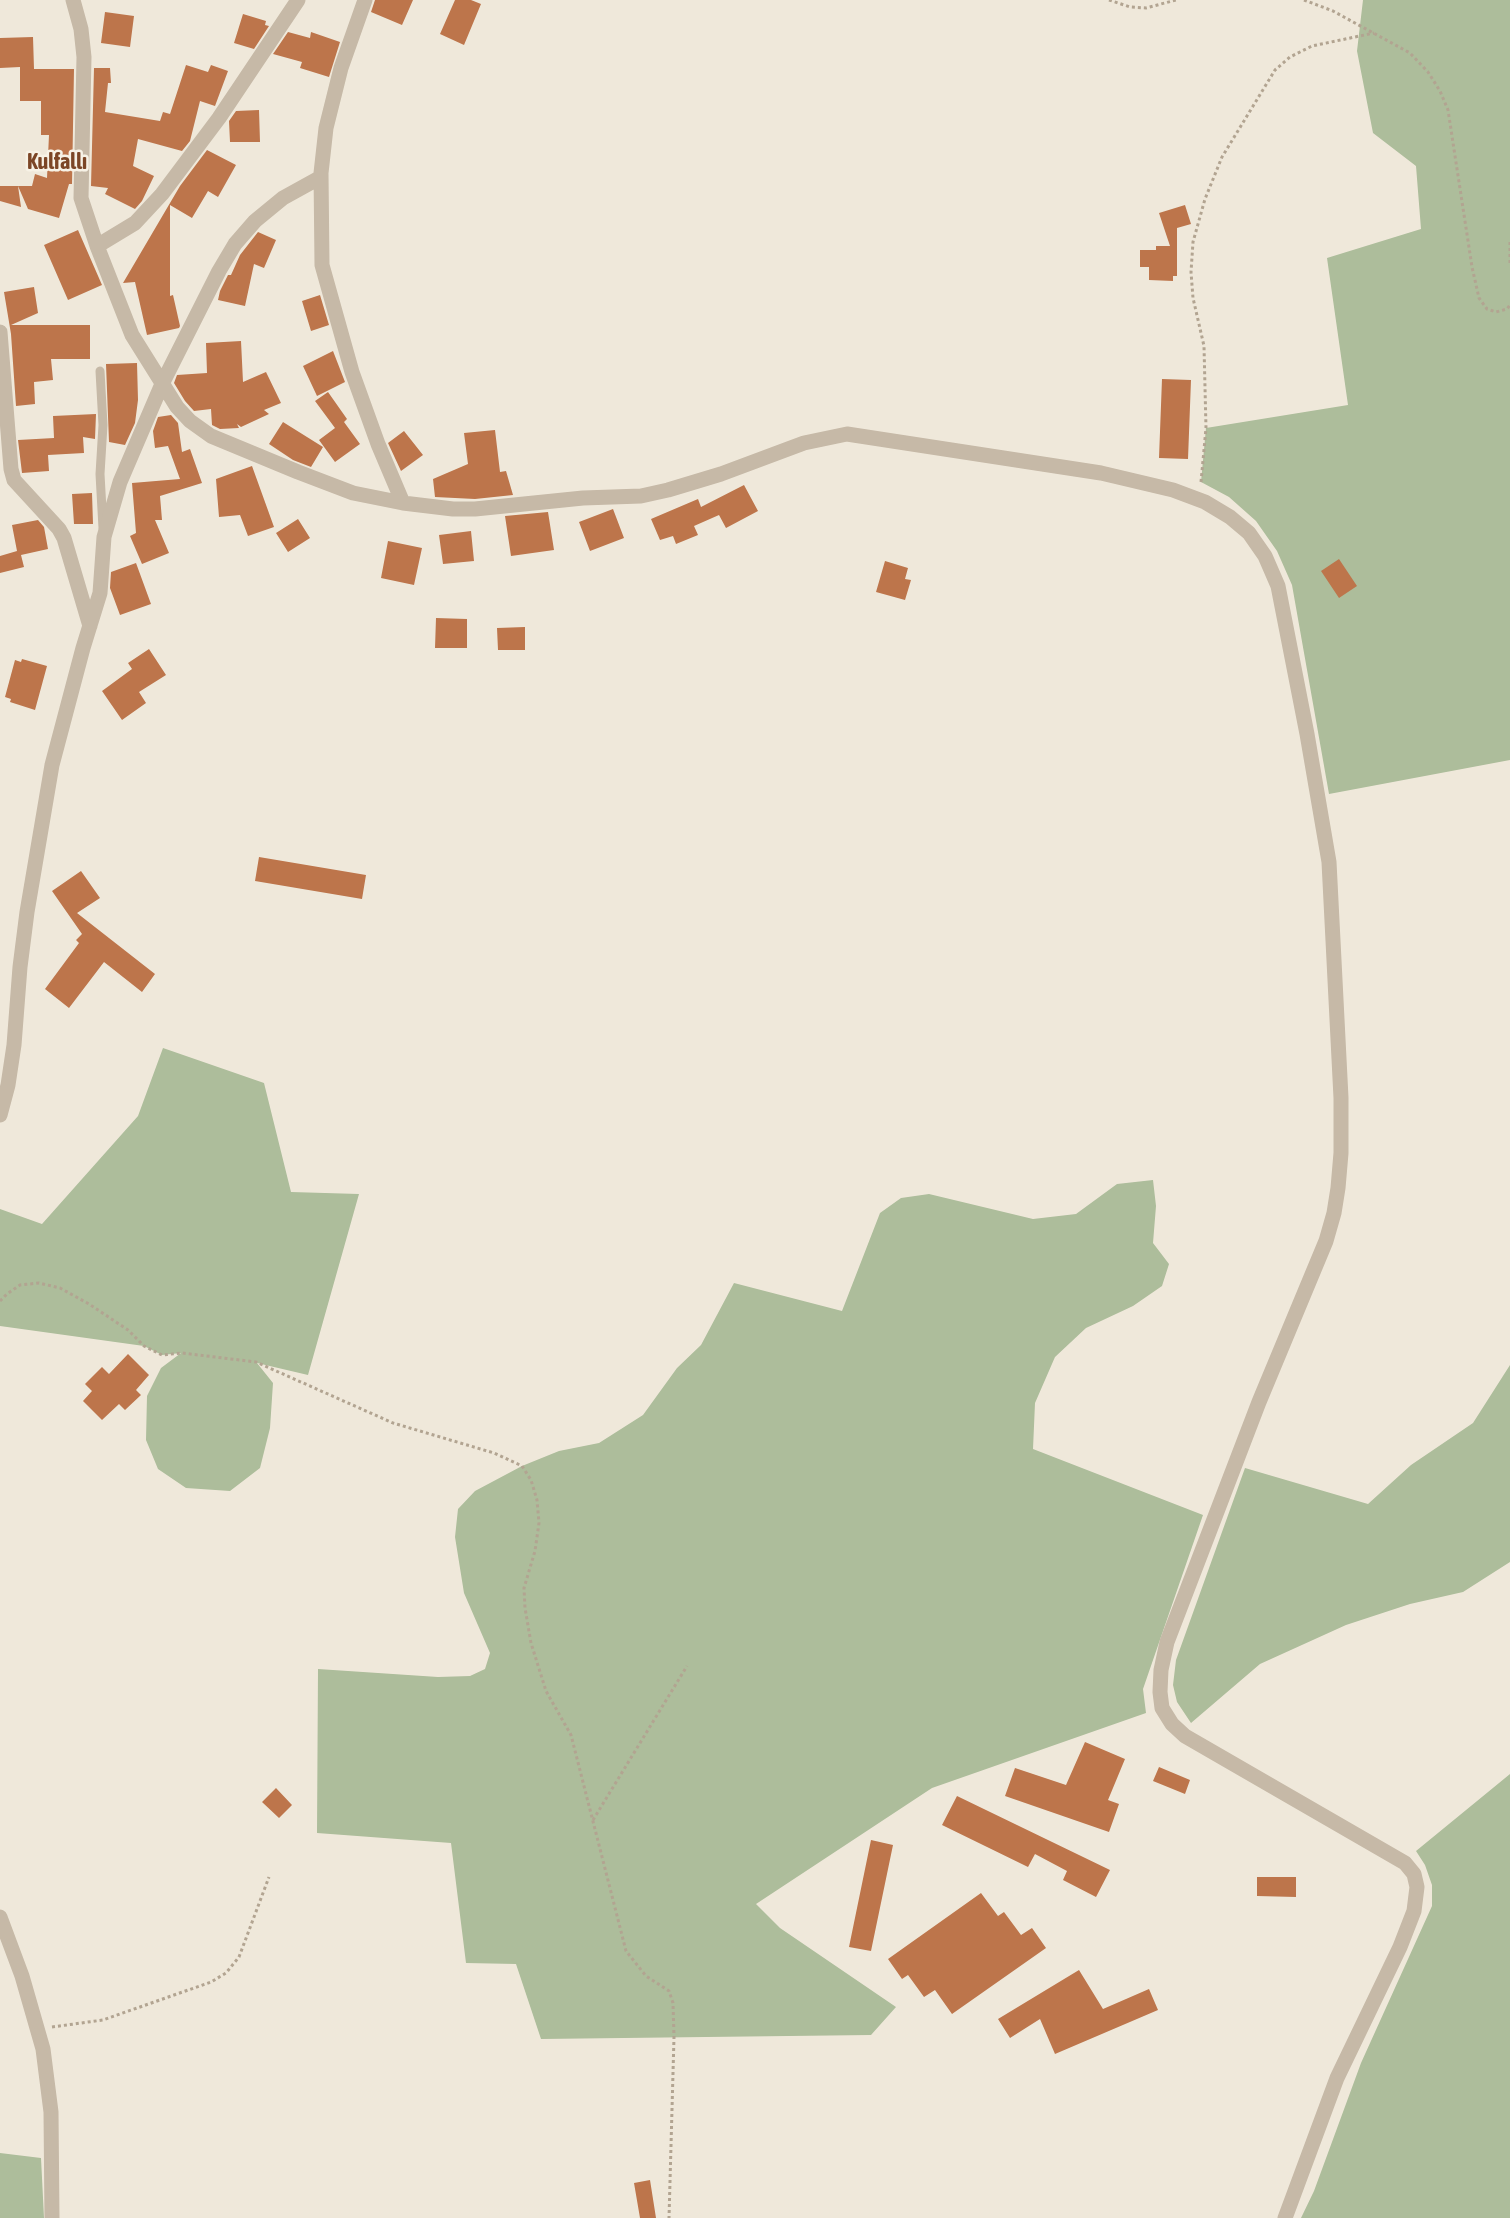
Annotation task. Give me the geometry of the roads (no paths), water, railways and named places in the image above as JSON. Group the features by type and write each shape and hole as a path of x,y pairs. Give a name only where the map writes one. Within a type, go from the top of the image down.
{"street":[{"path":"74,0 81,29 84,57 81,198 132,335 162,384 190,422 211,436 353,493 403,503 453,509 475,509 584,498 640,496 721,474 804,443 847,434 1101,473 1144,482 1200,501 1230,517 1249,533 1265,556 1278,586 1329,862 1341,1098 1341,1153 1334,1213 1326,1241 1259,1402 1167,1642 1161,1670 1162,1708 1172,1724 1185,1736 1405,1863 1414,1874 1417,1887 1414,1911 1400,1947 1337,2079 1286,2218"},
{"path":"97,246 135,223 162,194 219,118 298,0"},
{"path":"365,0 341,68 326,128 321,177 322,265 351,372 403,503"},
{"path":"0,1115 8,1085 14,1045 27,912 52,765 100,593 104,537 120,482 162,384 235,244 255,221 283,198 321,177"},
{"path":"0,332 3,403 14,480 59,529 64,538 90,626"},
{"path":"0,1917 22,1976 38,2029 48,2080 52,2218"}],"lane":[{"path":"100,371 103,425 99,474 104,537"}],"district":[{"name":"Kulfallı","path":"57,162"}]}
